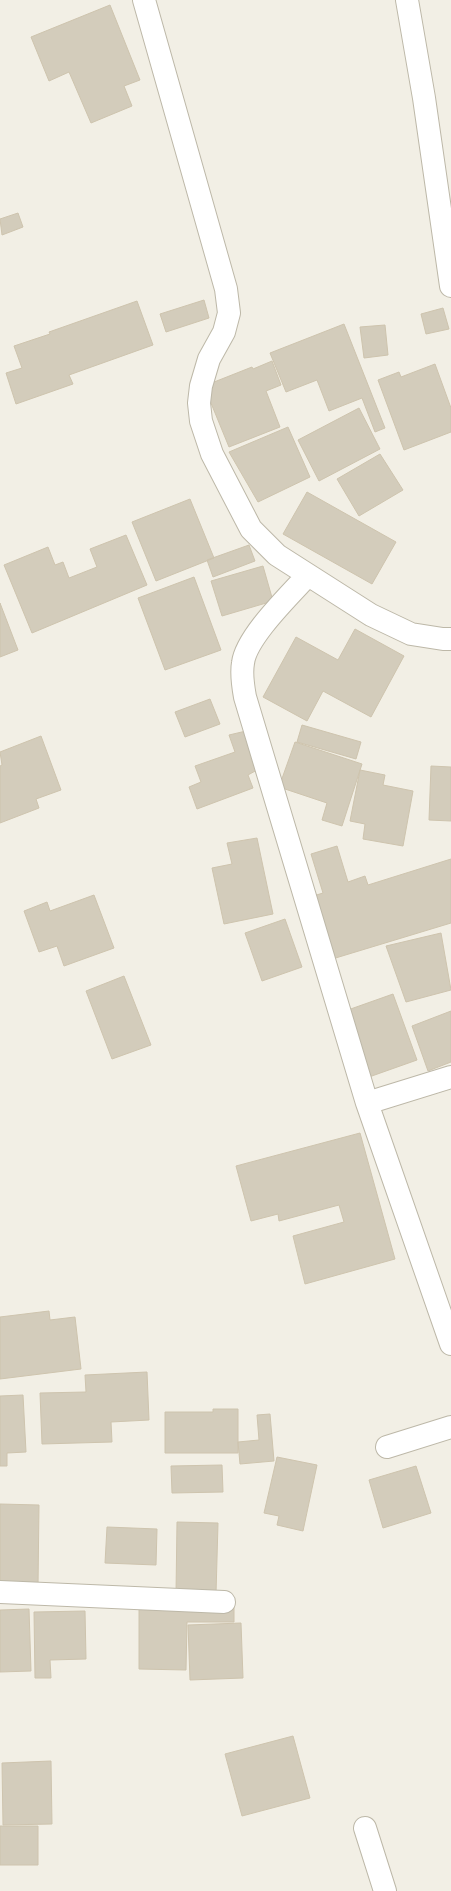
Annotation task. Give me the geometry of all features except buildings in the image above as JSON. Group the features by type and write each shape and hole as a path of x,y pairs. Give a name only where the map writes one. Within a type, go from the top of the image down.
{"street":[{"path":"144,0 226,289 229,313 224,332 209,359 201,386 199,403 201,421 212,454 251,529 277,555 371,615 411,634 443,640 451,639"},
{"path":"408,0 424,98 451,286"},
{"path":"308,575 259,631 249,647 243,662 242,680 245,697 367,1104 451,1344"},
{"path":"367,1104 451,1077"},
{"path":"387,1447 451,1427"},
{"path":"0,1592 224,1602"},
{"path":"365,1828 385,1891"}]}
